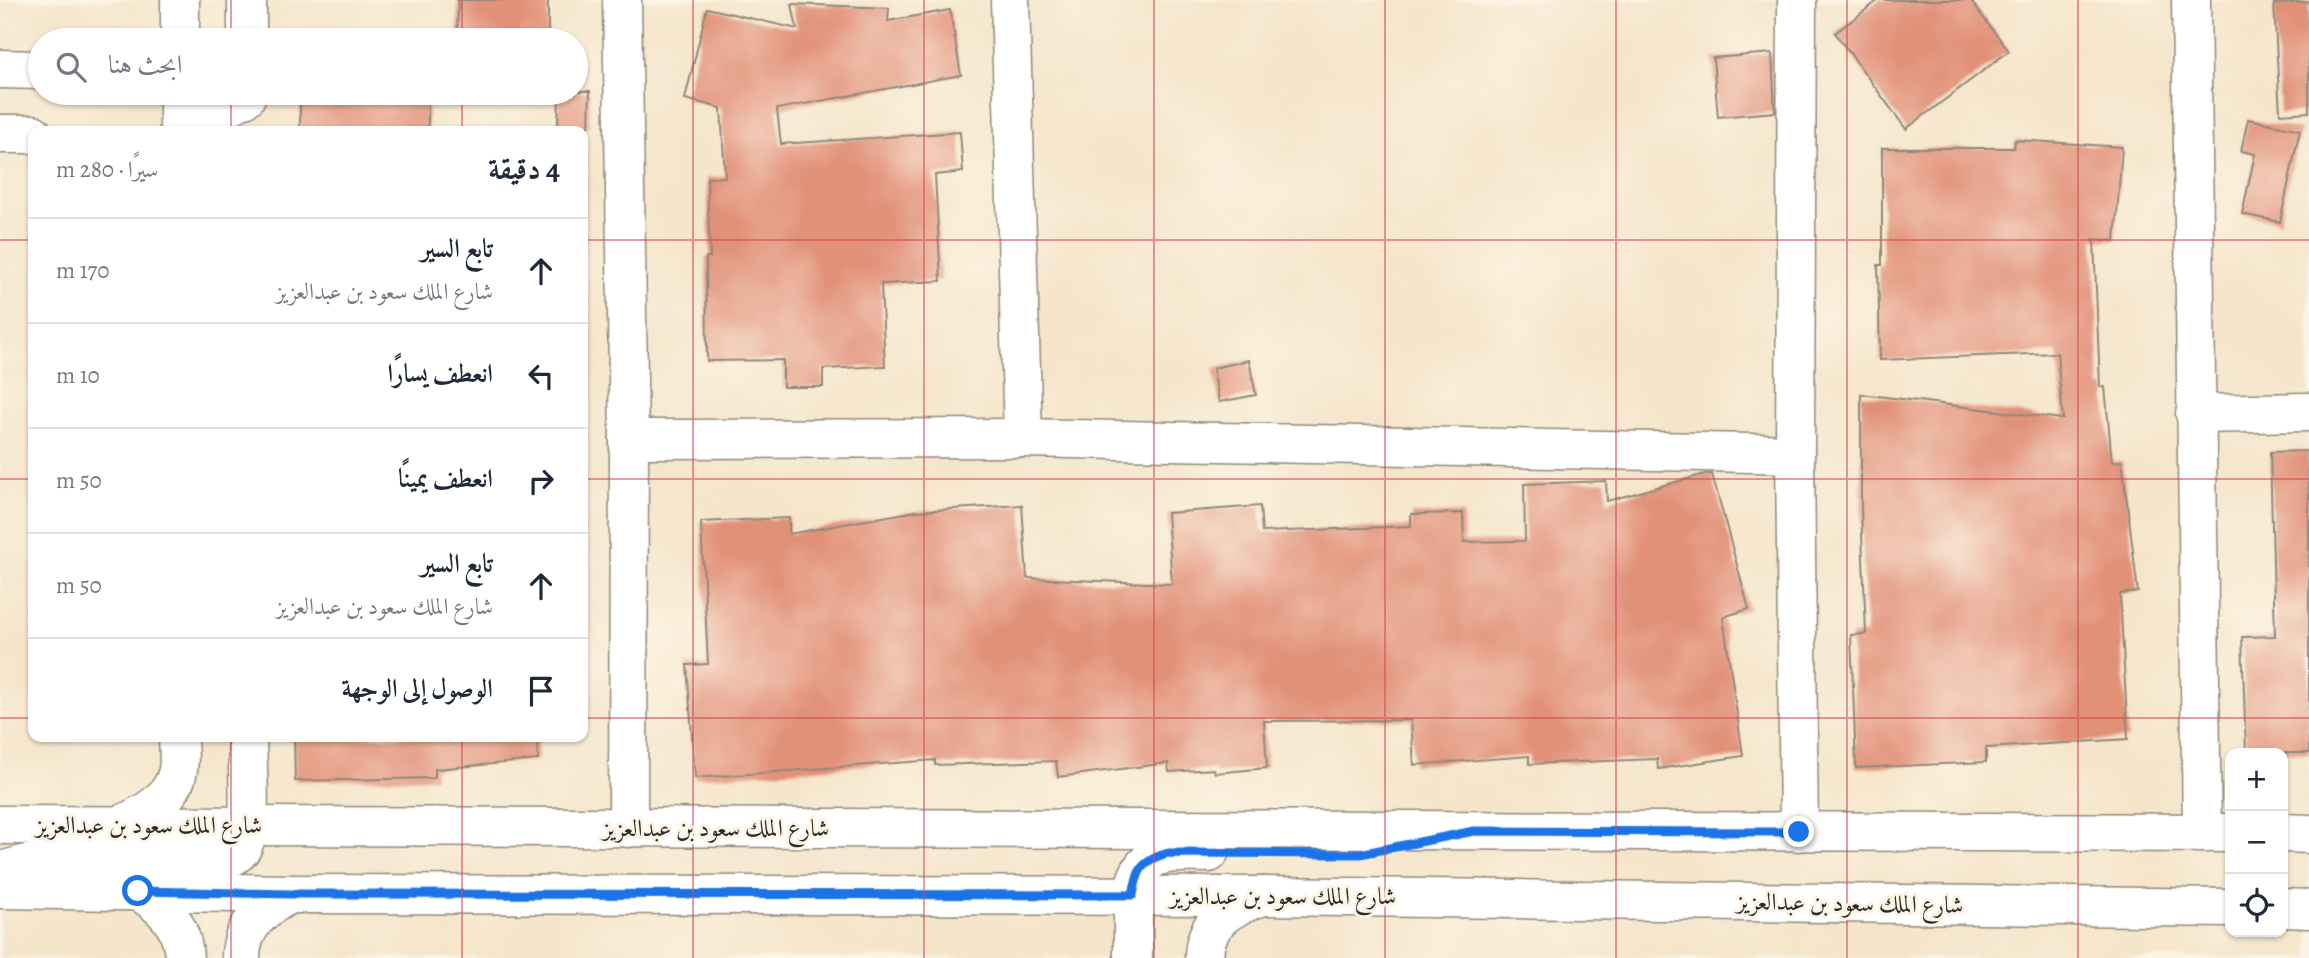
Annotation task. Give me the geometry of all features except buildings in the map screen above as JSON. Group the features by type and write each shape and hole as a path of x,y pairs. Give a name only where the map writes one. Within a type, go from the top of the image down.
{"street":[{"path":"180,0 180,28"},
{"path":"247,0 247,28"},
{"path":"622,0 629,439 628,828"},
{"path":"1010,0 1023,438"},
{"path":"1797,0 1795,454 1799,832"},
{"path":"2192,0 2195,414 2216,833"},
{"path":"0,69 28,70"},
{"path":"179,105 180,126"},
{"path":"191,126 239,105"},
{"path":"0,134 28,134"},
{"path":"2195,414 2309,412"},
{"path":"629,439 1023,438 1795,454"},
{"path":"121,825 141,816 159,803 173,786 178,771 178,742"},
{"path":"0,871 35,862 210,863 224,861 236,855 243,846 247,825 247,742"},
{"name":"شارع الملك سعود بن عبدالعزيز","path":"0,825 2216,833"},
{"path":"1133,958 1135,879 1142,866 1152,858 1168,853 1360,854 1474,831"},
{"path":"2288,834 2309,834"},
{"name":"شارع الملك سعود بن عبدالعزيز","path":"0,890 291,894 1263,896 2225,908"},
{"path":"138,891 156,902 170,916 179,934 184,958"},
{"path":"241,958 247,931 257,916 271,904 291,894"},
{"path":"1203,958 1208,934 1219,917 1239,904 1263,896"},
{"path":"2288,908 2309,909"}],"route":[{"path":"138,891 291,894 1133,895 1135,879 1142,866 1152,858 1168,853 1360,854 1474,831 1799,832"}]}
